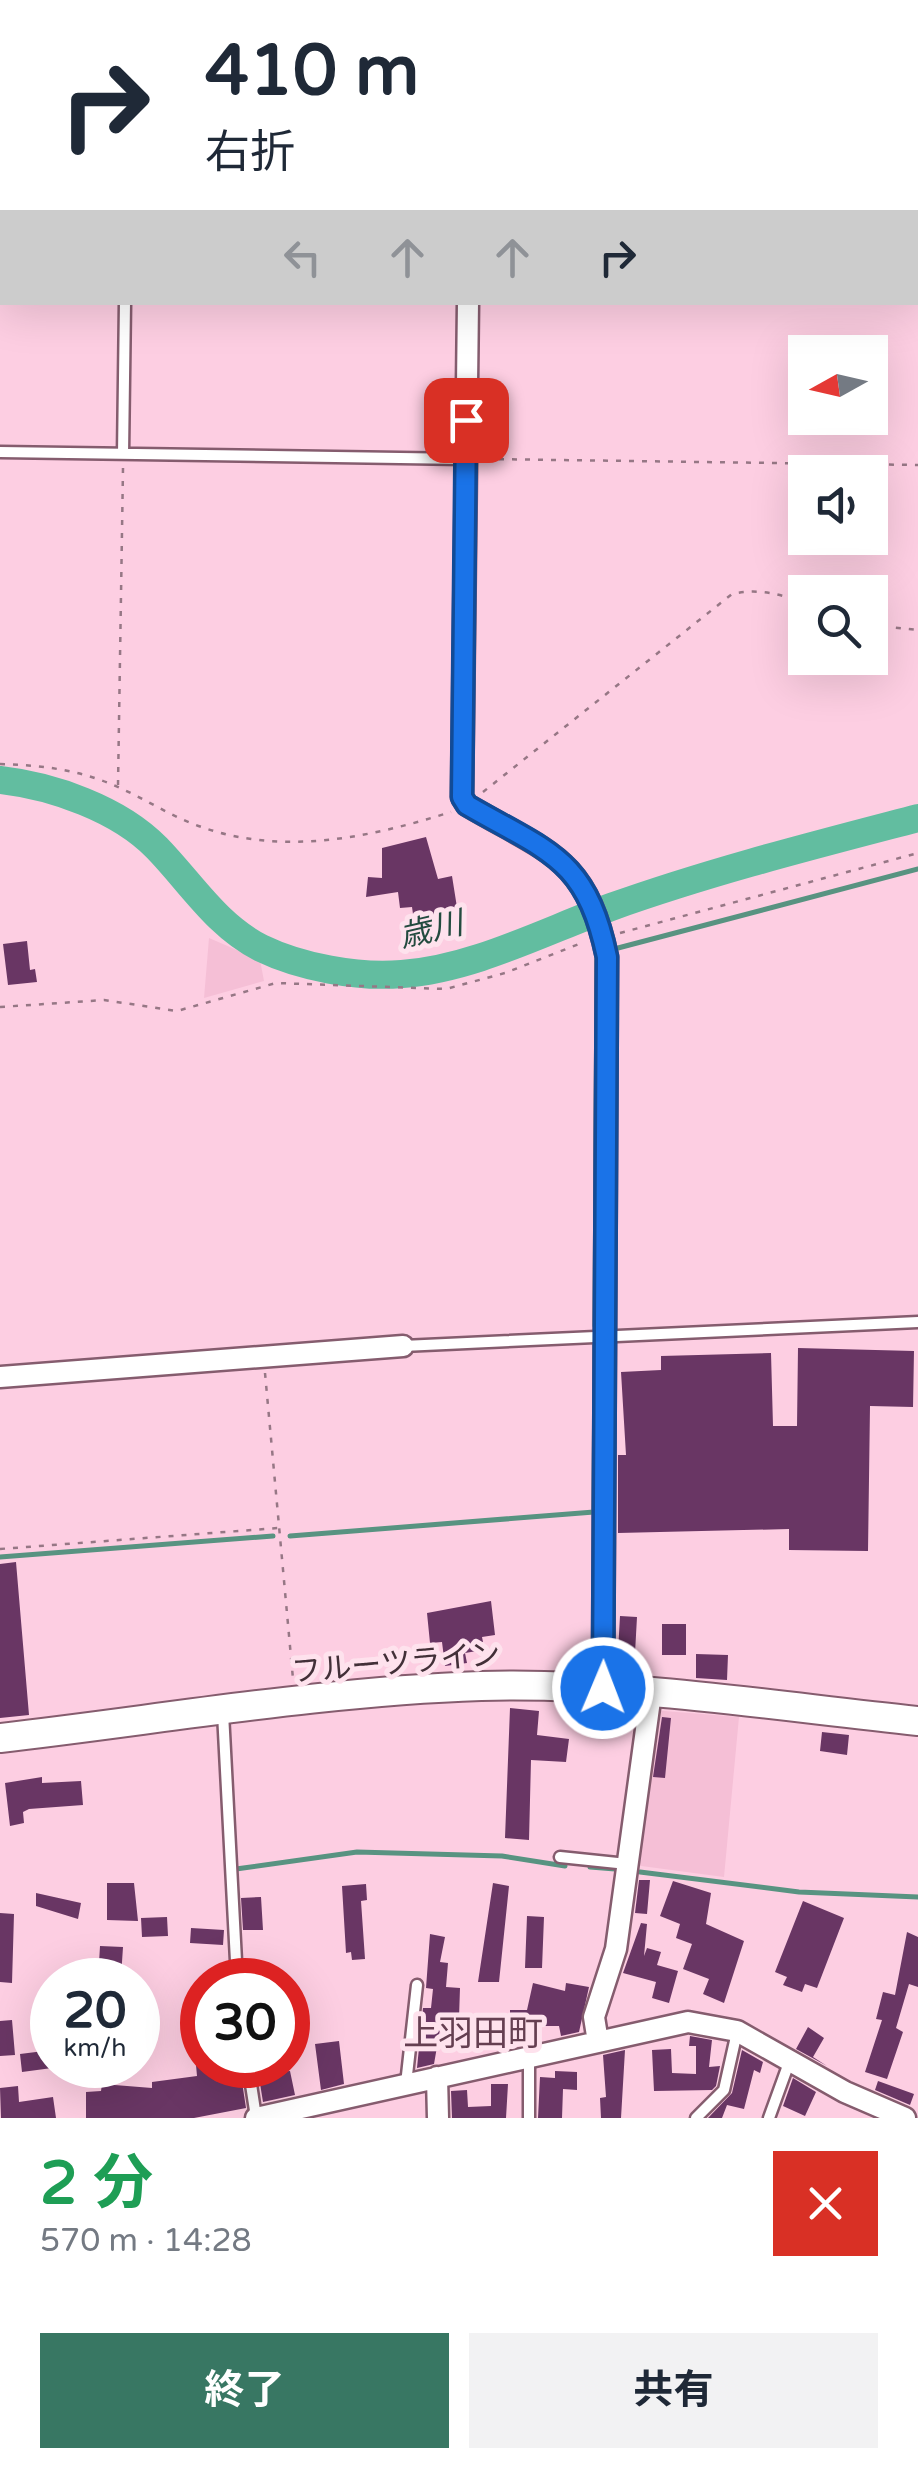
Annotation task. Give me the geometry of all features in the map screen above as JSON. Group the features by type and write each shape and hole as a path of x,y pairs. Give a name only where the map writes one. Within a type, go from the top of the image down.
{"street":[{"path":"468,305 462,797 467,805 568,864 587,892 607,957 603,1688"},
{"path":"0,1377 403,1346"},
{"name":"フルーツライン","path":"0,1738 463,1687 603,1688 918,1721"},
{"path":"598,2042 594,2018 616,1949 651,1693"},
{"path":"256,2118 688,2022 737,2031 905,2118"},
{"path":"437,2077 438,2118"}],"lane":[{"path":"123,454 126,305"},
{"path":"0,452 465,458"},
{"path":"403,1346 918,1322"},
{"path":"222,1713 236,1958"},
{"path":"560,1857 627,1864"},
{"path":"406,2084 416,1985"},
{"path":"696,2118 724,2090 737,2031"},
{"path":"529,2057 529,2118"},
{"path":"769,2118 790,2060"},
{"path":"251,2088 256,2118"}],"path":[{"path":"118,787 123,454"},
{"path":"465,458 918,465"},
{"path":"0,764 69,770 118,787 198,826 226,835 286,842 372,836 467,805 732,594 749,590 788,597"},
{"path":"888,627 918,630"},
{"path":"0,1007 104,1000 177,1010 276,983 402,991 446,989 603,938 918,853"},
{"path":"263,1357 295,1704"},
{"path":"0,1549 279,1528"}],"shaded area":[{"path":"209,938 260,960 264,981 204,998"},
{"path":"652,1710 739,1717 724,1877 634,1865"}],"building":[{"path":"426,837 438,879 452,876 459,920 415,928 412,907 400,908 398,892 366,897 368,877 382,878 382,848"},
{"path":"27,941 30,970 35,969 37,982 8,985 3,944"},
{"path":"798,1348 914,1351 913,1407 870,1406 868,1551 789,1550 789,1529 618,1533 618,1455 626,1455 621,1372 661,1370 661,1356 771,1353 773,1426 797,1426"},
{"path":"16,1562 29,1715 0,1718 0,1564"},
{"path":"491,1601 495,1635 482,1637 483,1642 476,1643 477,1651 465,1653 467,1663 445,1666 442,1642 430,1643 427,1613"},
{"path":"620,1616 637,1617 635,1653 618,1652"},
{"path":"662,1624 686,1624 686,1655 662,1655"},
{"path":"696,1654 728,1655 727,1680 696,1678"},
{"path":"510,1708 539,1711 537,1735 569,1739 566,1762 531,1760 529,1840 505,1838"},
{"path":"662,1717 671,1718 665,1778 653,1777"},
{"path":"822,1732 849,1735 847,1755 820,1751"},
{"path":"42,1777 42,1783 81,1781 83,1805 29,1809 23,1812 24,1823 10,1826 5,1783"},
{"path":"639,1880 650,1880 647,1914 635,1913"},
{"path":"673,1881 711,1893 706,1924 744,1941 724,2003 703,1994 709,1979 683,1969 692,1944 676,1938 680,1924 660,1916"},
{"path":"107,1883 134,1883 138,1921 107,1920"},
{"path":"493,1883 509,1886 499,1982 478,1982"},
{"path":"366,1884 367,1900 361,1901 365,1959 352,1960 351,1952 346,1953 342,1886"},
{"path":"36,1893 81,1903 78,1919 36,1906"},
{"path":"261,1897 263,1930 243,1930 241,1898"},
{"path":"803,1901 844,1918 817,1988 805,1984 802,1992 783,1985 787,1977 775,1972"},
{"path":"0,1913 14,1914 12,1983 0,1982"},
{"path":"527,1916 544,1917 542,1968 525,1968"},
{"path":"167,1917 168,1936 142,1937 141,1918"},
{"path":"641,1923 647,1924 644,1956 647,1948 661,1952 657,1965 678,1971 669,2003 652,1998 656,1982 623,1973"},
{"path":"191,1928 224,1930 223,1945 190,1943"},
{"path":"907,1932 918,1937 918,1987 909,1984 896,2028 903,2032 887,2079 865,2072 882,2020 876,2019 883,1992 895,1995"},
{"path":"430,1934 445,1937 440,1962 448,1963 446,1987 460,1988 459,2018 442,2018 434,2064 417,2068 423,2008 431,2008 433,1989 426,1988"},
{"path":"100,1946 123,1947 122,1958 99,1958"},
{"path":"533,1983 565,1991 566,1983 589,1987 579,2032 561,2036 559,2026 534,2026 534,2042 517,2046 517,2024 510,2024 510,2010 527,2010"},
{"path":"12,2020 15,2055 0,2056 0,2021"},
{"path":"808,2027 824,2038 813,2057 827,2066 796,2049"},
{"path":"690,2036 712,2040 709,2067 720,2066 716,2086 712,2090 654,2091 652,2050 671,2049 672,2073 696,2074 696,2046 689,2046"},
{"path":"339,2041 344,2084 321,2090 315,2044"},
{"path":"625,2050 621,2118 601,2118 600,2098 606,2097 603,2055"},
{"path":"742,2050 763,2062 760,2073 754,2070 744,2109 727,2105 722,2118 708,2118 732,2093"},
{"path":"30,2053 30,2071 22,2072 20,2054"},
{"path":"555,2071 577,2072 577,2090 563,2089 562,2118 538,2118 540,2077 555,2078"},
{"path":"180,2078 180,2088 243,2088 246,2108 194,2118 86,2118 86,2092 101,2088 160,2088 160,2081"},
{"path":"793,2078 816,2092 805,2116 783,2106"},
{"path":"878,2081 914,2094 910,2105 875,2090"},
{"path":"491,2084 508,2084 506,2118 452,2118 451,2091 467,2090 468,2107 491,2106"},
{"path":"18,2086 19,2102 53,2097 56,2118 1,2118 0,2088"},
{"path":"261,2088 294,2088 295,2095 263,2102"}],"waterway":[{"name":"歳川","path":"0,780 63,794 124,822 157,848 231,928 261,948 311,966 367,974 402,974 455,965 687,882 918,818"},
{"path":"618,948 918,869"},
{"path":"595,1326 597,956"},
{"path":"290,1536 594,1512 595,1342"},
{"path":"0,1557 273,1536"},
{"path":"236,1869 357,1852 502,1856 565,1866"},
{"path":"590,1867 615,1869"},
{"path":"640,1872 799,1892 918,1897"}],"district":[{"name":"上羽田町","path":"473,2033"}],"route":[{"path":"466,420 462,797 467,805 568,864 587,892 607,957 603,1688"}]}
